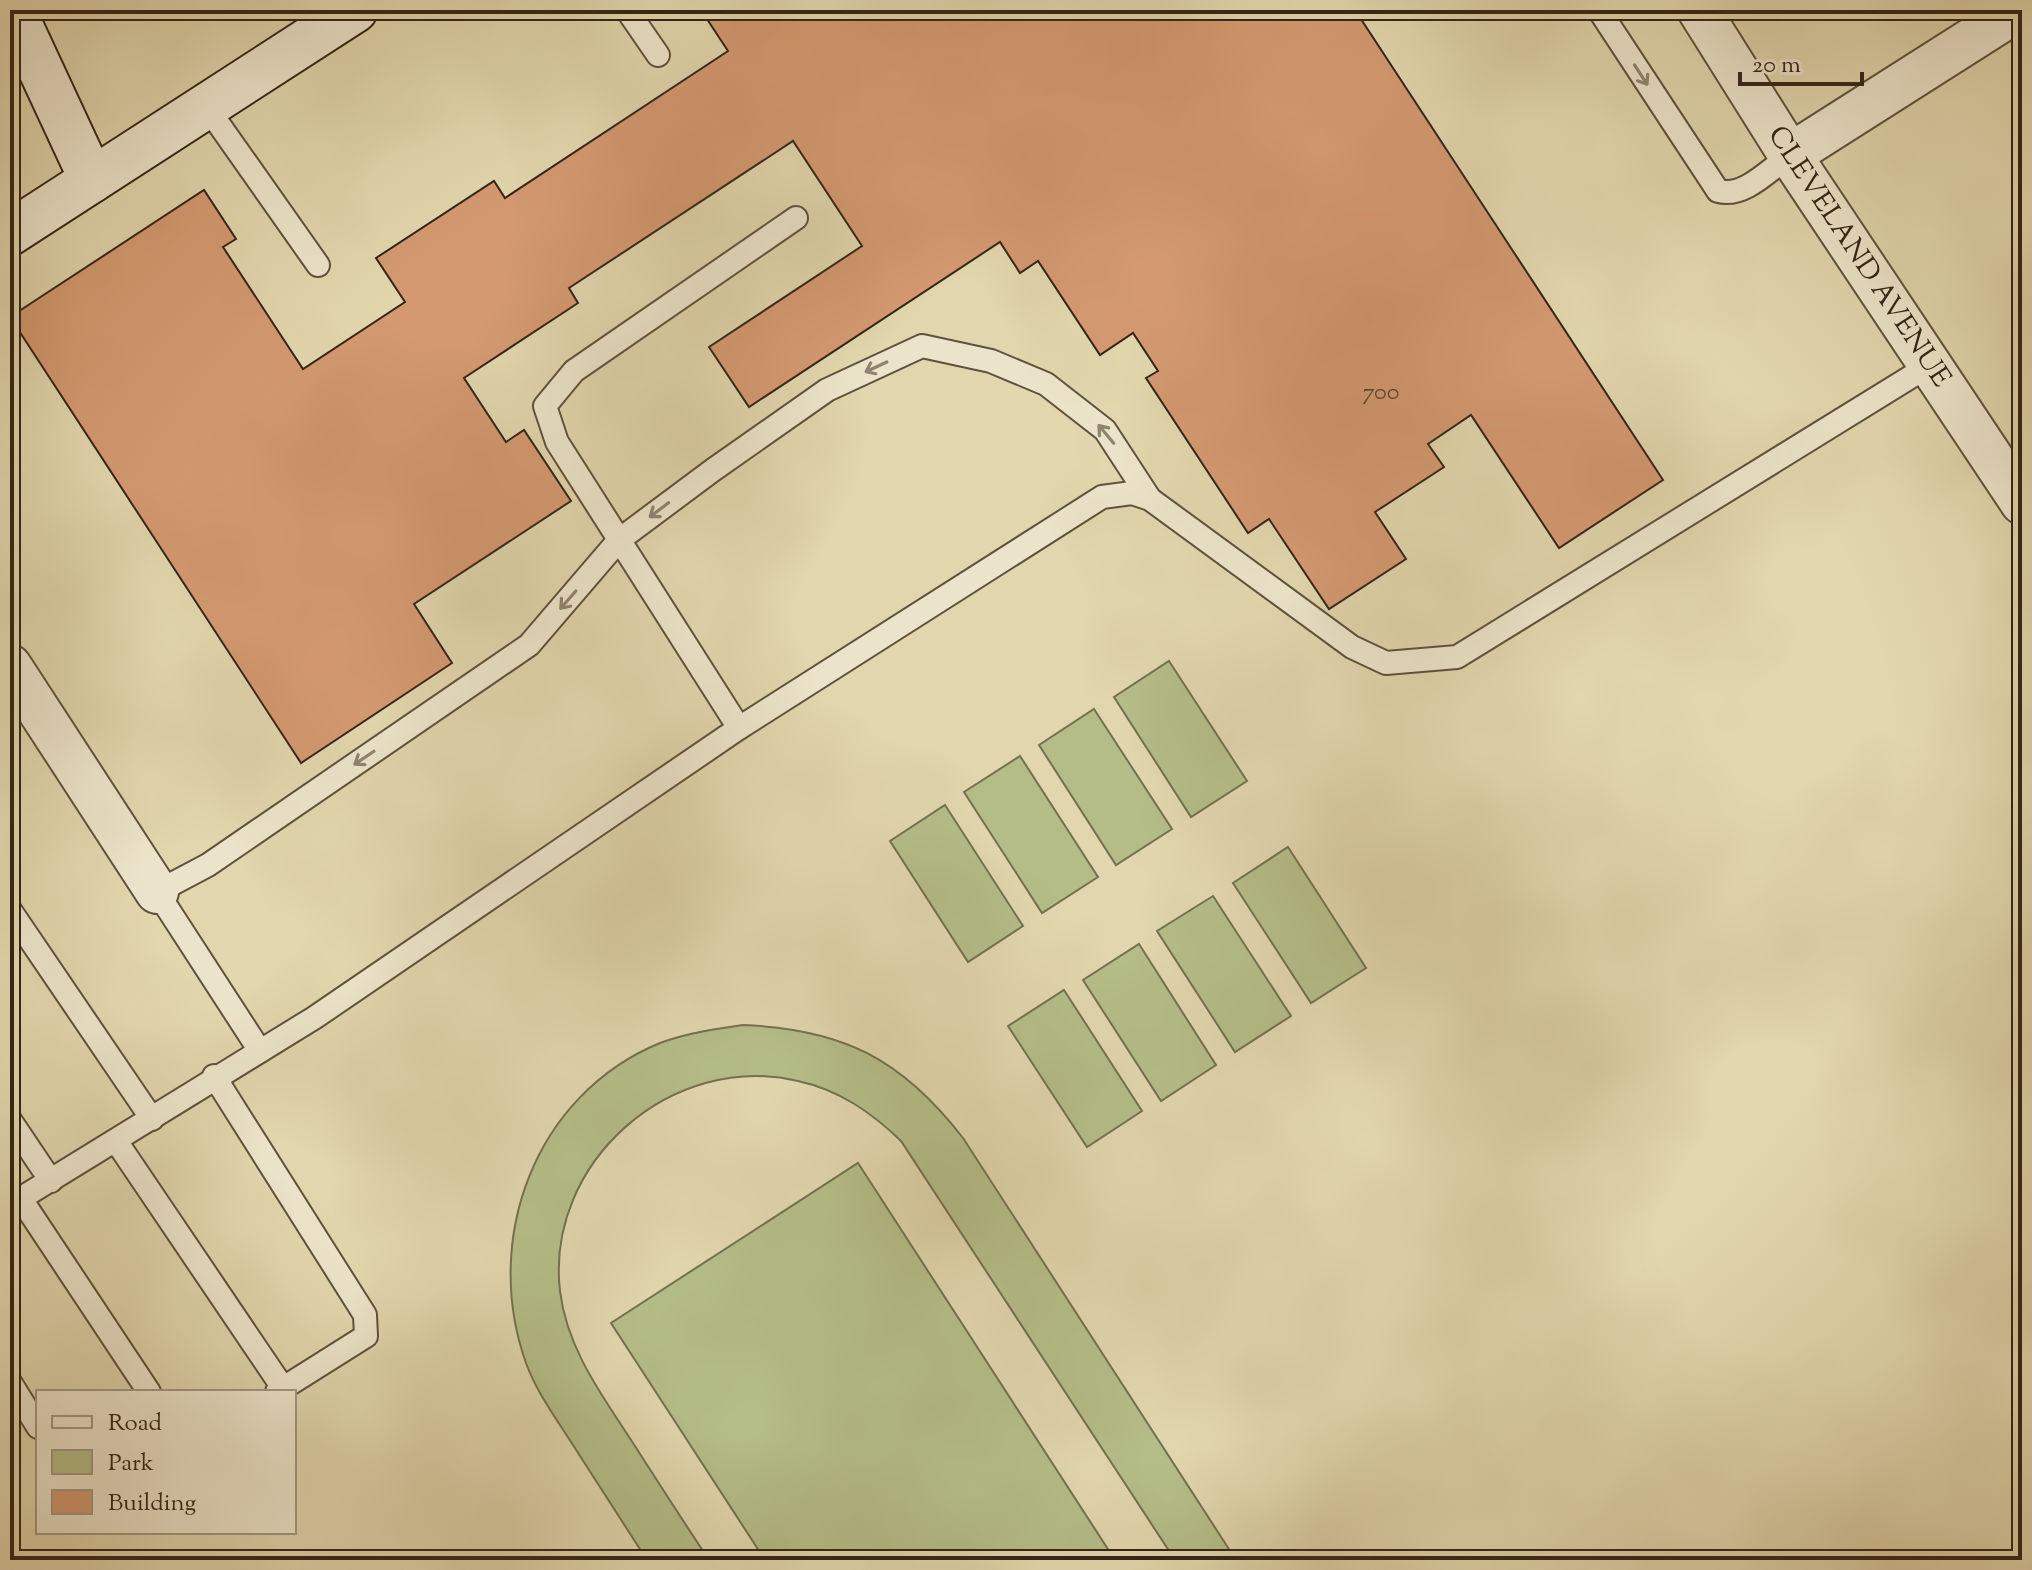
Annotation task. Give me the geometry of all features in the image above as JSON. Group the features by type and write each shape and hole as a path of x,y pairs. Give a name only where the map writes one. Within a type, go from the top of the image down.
{"main road":[{"path":"13,10 92,180"},
{"path":"10,233 355,10"}],"street":[{"name":"CLEVELAND AVENUE","path":"1699,10 1790,155 2022,503"},
{"path":"1790,155 2018,10"},
{"path":"10,666 157,892"}],"lane":[{"path":"627,10 658,55"},
{"path":"1599,10 1718,191 1731,195 1742,190 1790,155"},
{"path":"206,106 318,265"},
{"path":"739,728 557,442 545,406 574,371 796,218"},
{"path":"260,1051 157,892 208,865 529,645 619,540 827,390 922,346 991,361 1046,384 1105,430 1150,499"},
{"path":"148,1390 15,1202 152,1119 214,1076 260,1051 739,728 1102,497 1132,493 1150,499 1352,647 1386,663 1457,657 1930,365"},
{"path":"10,910 152,1119"},
{"path":"116,1141 280,1390 366,1336 365,1315 214,1076"},
{"path":"10,1120 51,1181"},
{"path":"10,1382 36,1424"}],"green space":[{"path":"1169,661 1247,781 1191,817 1114,697"},
{"path":"1094,709 1172,829 1116,865 1039,745"},
{"path":"1020,756 1098,877 1042,913 964,792"},
{"path":"945,805 1023,926 968,962 890,841"},
{"path":"1288,847 1366,968 1311,1003 1233,883"},
{"path":"1213,896 1291,1016 1235,1052 1157,931"},
{"path":"1139,944 1216,1065 1161,1101 1083,980"},
{"path":"1064,990 1142,1111 1087,1147 1008,1026"},
{"path":"743,1025 811,1033 868,1053 917,1088 940,1111 963,1138 1236,1560 1175,1560 901,1141 841,1096 798,1081 751,1076 706,1083 663,1100 626,1126 595,1160 573,1200 561,1244 560,1291 578,1352 598,1389 709,1560 647,1560 546,1404 526,1363 514,1316 511,1268 516,1221 529,1176 551,1135 580,1098 616,1067 660,1043"},
{"path":"858,1163 1115,1560 765,1560 611,1323"}],"building":[{"path":"701,10 1355,10 1663,480 1559,548 1471,415 1428,444 1444,467 1375,512 1406,559 1329,609 1269,519 1248,533 1146,378 1158,371 1133,333 1100,355 1038,261 1020,273 1000,242 749,407 709,347 862,246 793,141 569,288 578,303 464,378 506,442 524,430 571,501 414,604 452,663 301,763 10,317 204,190 236,239 223,247 303,369 405,302 376,258 494,181 505,198 728,51"}]}
